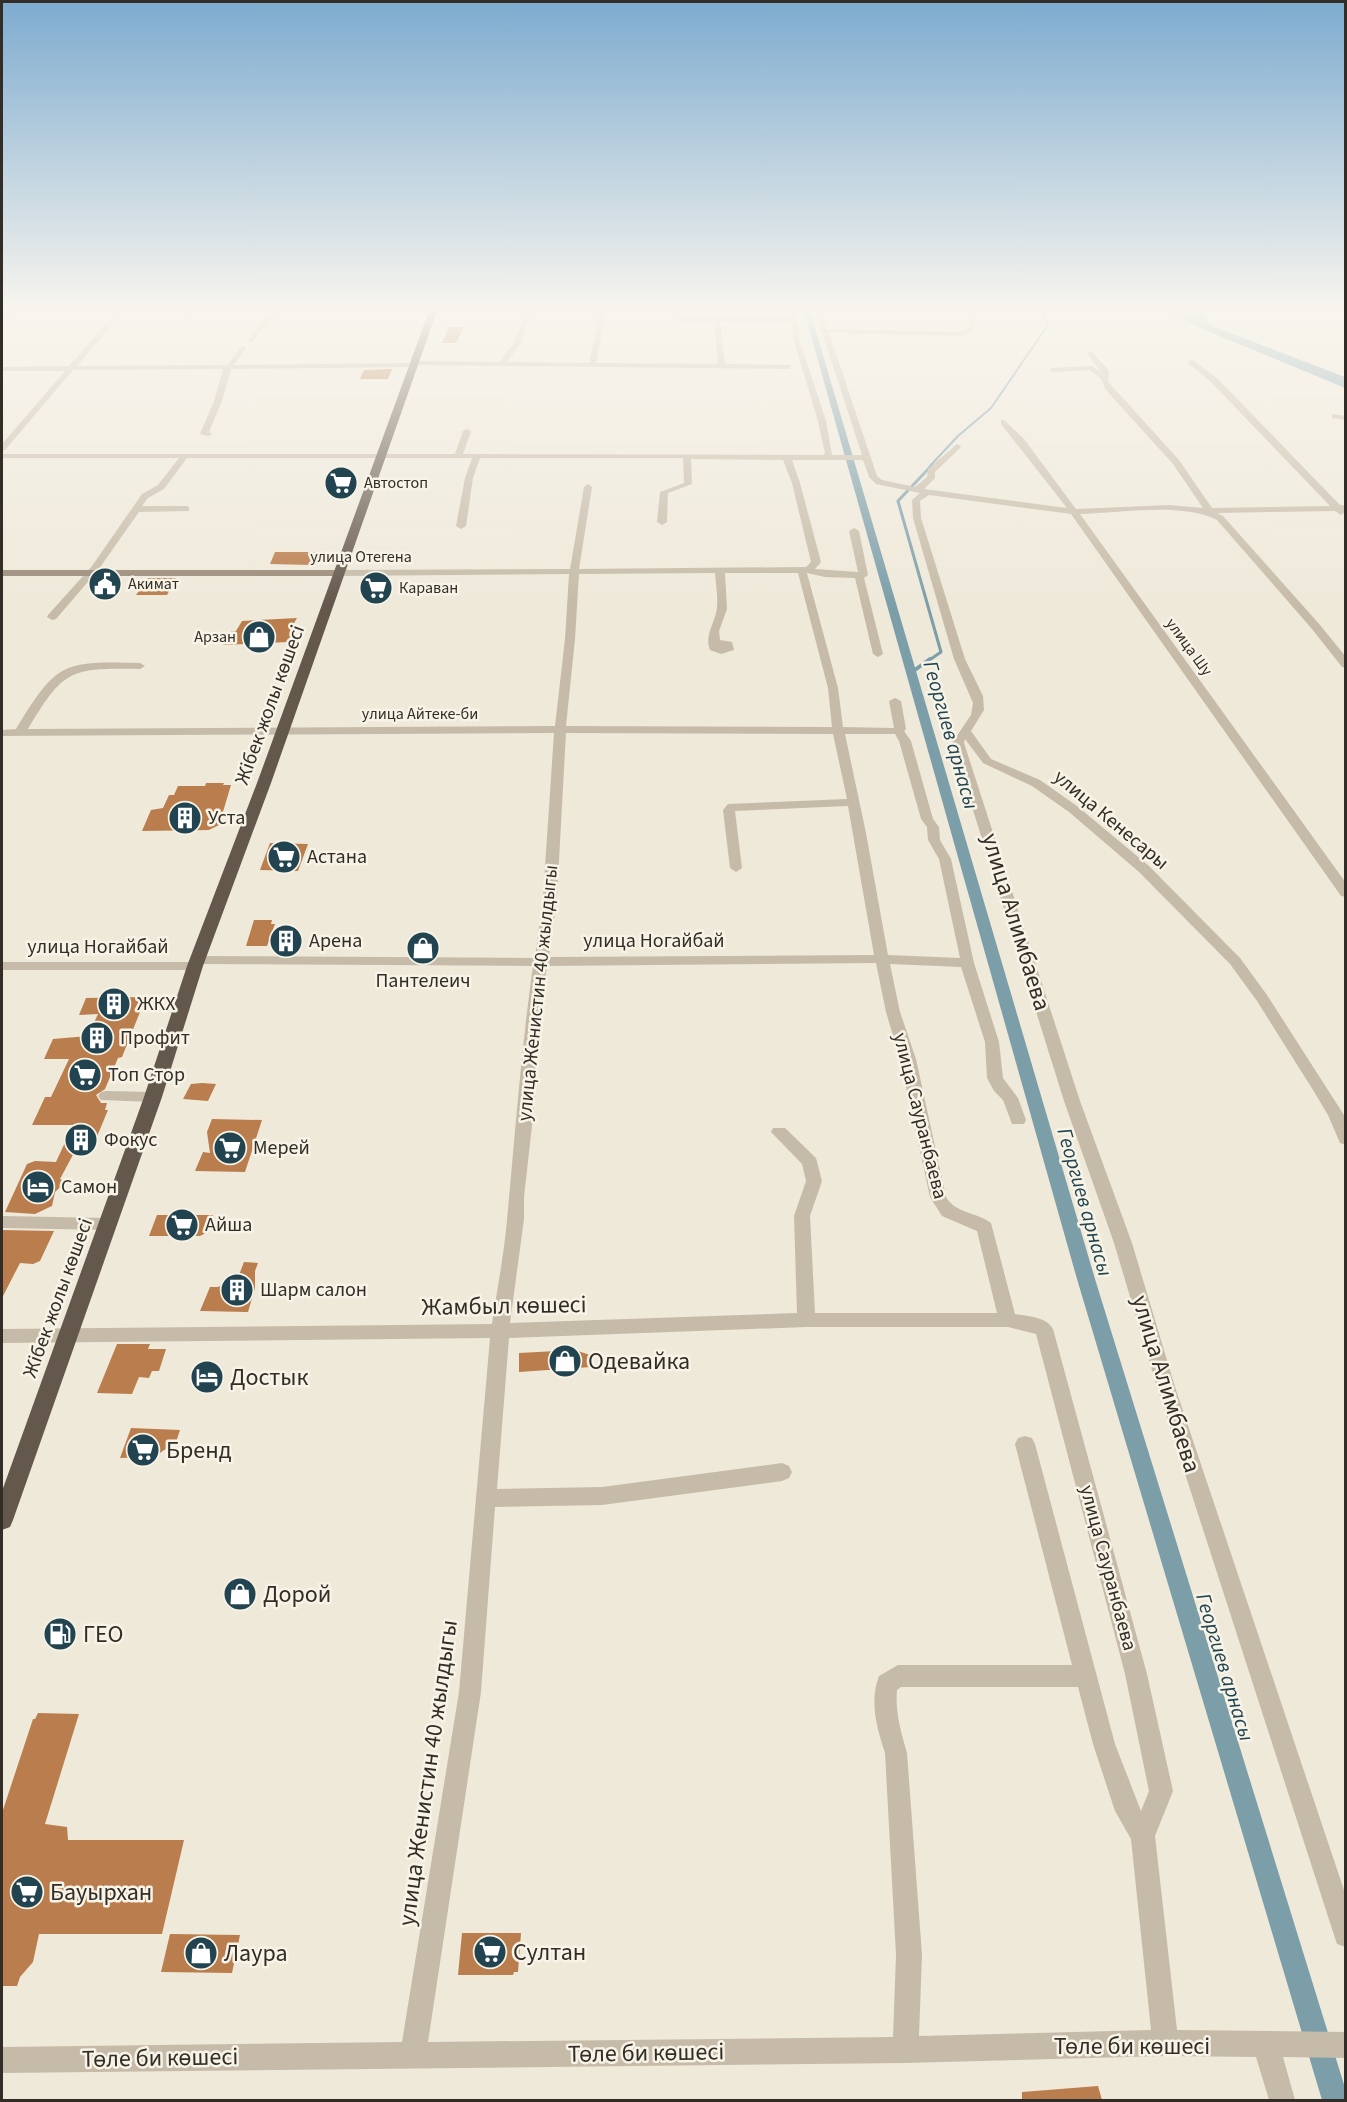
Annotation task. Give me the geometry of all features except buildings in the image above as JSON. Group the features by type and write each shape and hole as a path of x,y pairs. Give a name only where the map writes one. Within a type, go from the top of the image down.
{"highway":[{"name":"Жібек жолы көшесі","path":"2,1520 153,1097 196,963 283,731 398,409"}],"main road":[{"name":"улица Отегена","path":"2,573 339,573"}],"street":[{"path":"2,448 35,409"},
{"path":"208,434 204,434 214,409"},
{"path":"819,409 829,450 827,458"},
{"path":"850,409 873,477 879,482 922,491 1074,512 1180,508 1207,511 1342,508"},
{"path":"1128,409 1176,462 1208,506 1207,511"},
{"path":"1243,409 1342,508 1346,516"},
{"path":"1335,416 1346,418"},
{"name":"улица Шу","path":"1004,422 1074,512 1346,893"},
{"path":"458,456 467,431"},
{"path":"957,446 931,471 931,478 916,500 917,518 958,652 959,662 977,697 978,709 965,731"},
{"path":"2,456 867,458"},
{"path":"52,617 91,572 145,496 161,487 185,456"},
{"path":"461,526 469,478 477,456"},
{"path":"662,522 664,492 688,484 687,456"},
{"name":"улица Сауранбаева","path":"787,458 796,483 816,562 805,570 833,688 838,730 893,1012 908,1059 938,1197 942,1207 951,1215 981,1223 985,1228 1008,1320 1034,1324 1044,1329 1136,1674 1161,1791 1143,1836 1165,2043"},
{"name":"улица Женистин 40 жылдыгы","path":"413,2055 470,1692 500,1331 516,1219 516,1197 531,1041 550,897 560,730 570,639 574,572 588,487"},
{"path":"135,509 186,509"},
{"path":"1207,511 1220,518 1316,627 1346,665"},
{"path":"854,531 863,572 863,575 859,576 878,654"},
{"name":"улица Отегена","path":"339,573 805,570 859,576"},
{"path":"715,642 714,631 722,609 720,572"},
{"path":"20,733 46,693 57,680 68,672 83,668 140,666"},
{"path":"895,701 898,730 905,741 927,819 933,827 934,840 945,859 967,963 992,1042 995,1078 999,1087 1010,1098 1018,1120"},
{"name":"улица Айтеке-би","path":"2,733 898,730"},
{"name":"улица Кенесары","path":"965,731 987,761 1036,783 1073,809 1144,869 1235,961 1262,998 1319,1087 1336,1115 1346,1139"},
{"name":"улица Алимбаева","path":"965,731 960,735 958,742 1072,1101 1123,1243 1166,1387 1346,1935"},
{"path":"736,868 729,810 732,807 853,802"},
{"name":"улица Ногайбай","path":"2,966 883,959 967,963"},
{"path":"106,1096 153,1097"},
{"path":"779,1131 810,1162 814,1181 802,1216 806,1320"},
{"path":"2,1222 107,1224"},
{"name":"Жамбыл көшесі","path":"2,1336 500,1331 806,1320 1008,1320"},
{"path":"1025,1444 1084,1676 1126,1810 1143,1836"},
{"path":"486,1498 602,1496 782,1472"},
{"path":"906,2050 909,1954 896,1753 887,1722 885,1699 887,1684 898,1676 1084,1676"},
{"name":"Төле би көшесі","path":"2,2060 906,2050 1165,2043 1346,2045"},
{"path":"1278,2046 1282,2100"}],"waterway":[{"name":"Георгиев арнасы","path":"836,409 1086,1279 1335,2100"},
{"path":"930,466 958,436 990,409"},
{"path":"928,661 941,652 898,501 932,465"},
{"path":"912,672 930,659"}],"place":[{"name":"Автостоп","path":"341,483"},
{"name":"Акимат","path":"105,584"},
{"name":"Караван","path":"376,588"},
{"name":"Арзан","path":"259,637"},
{"name":"Уста","path":"185,818"},
{"name":"Астана","path":"284,857"},
{"name":"Арена","path":"286,941"},
{"name":"Пантелеич","path":"423,948"},
{"name":"ЖКХ","path":"114,1004"},
{"name":"Профит","path":"97,1038"},
{"name":"Топ Стор","path":"85,1075"},
{"name":"Фокус","path":"81,1140"},
{"name":"Мерей","path":"230,1148"},
{"name":"Самон","path":"38,1187"},
{"name":"Айша","path":"182,1225"},
{"name":"Шарм салон","path":"237,1290"},
{"name":"Одевайка","path":"565,1361"},
{"name":"Достык","path":"207,1377"},
{"name":"Бренд","path":"143,1450"},
{"name":"Дорой","path":"240,1594"},
{"name":"ГЕО","path":"60,1634"},
{"name":"Бауырхан","path":"27,1892"},
{"name":"Султан","path":"490,1952"},
{"name":"Лаура","path":"201,1953"}]}
